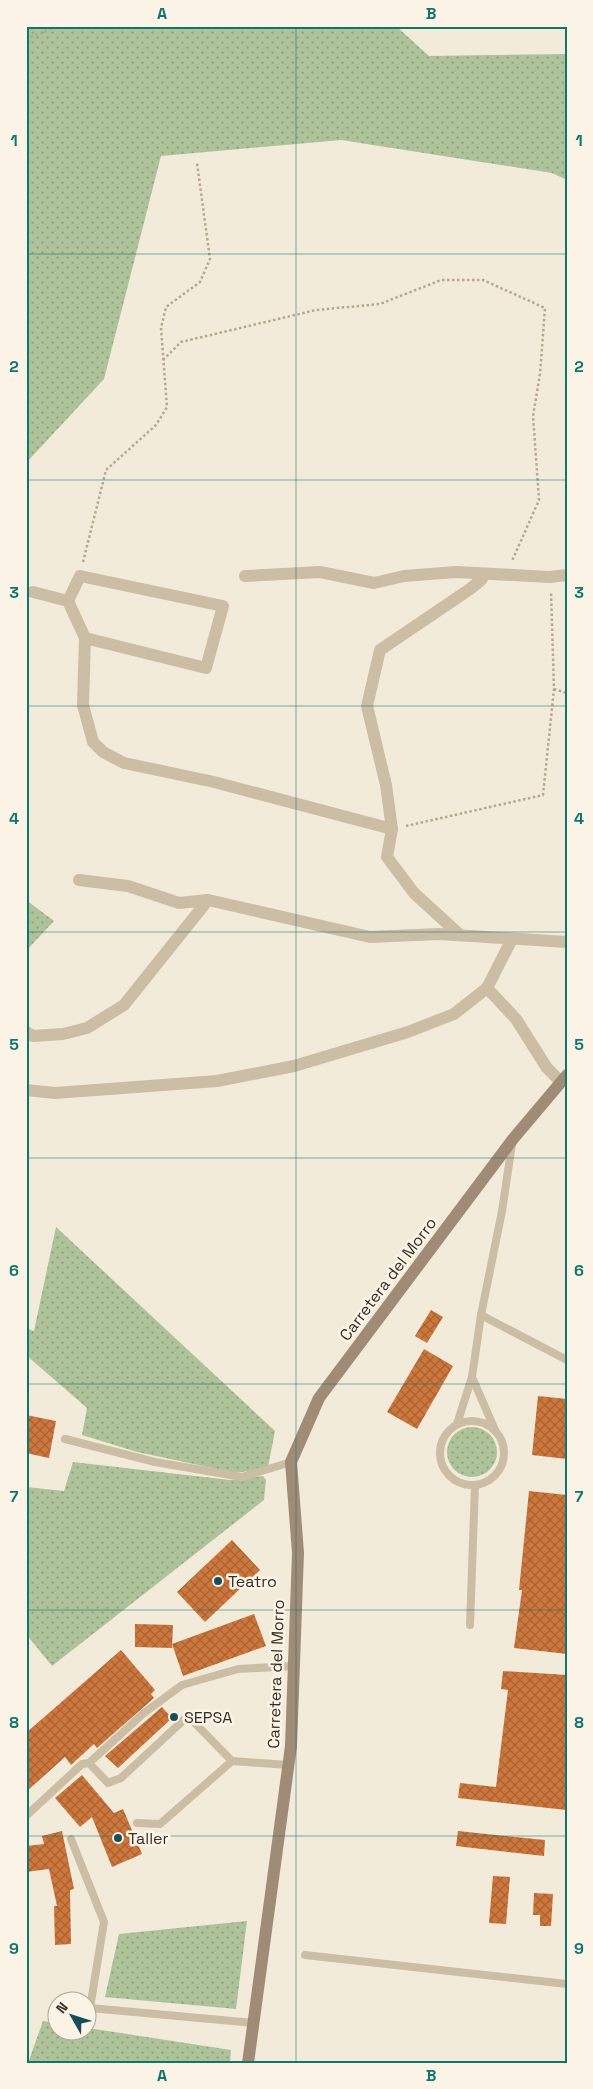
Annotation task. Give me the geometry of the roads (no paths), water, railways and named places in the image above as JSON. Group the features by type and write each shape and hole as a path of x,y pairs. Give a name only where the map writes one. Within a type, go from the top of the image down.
{"main road":[{"name":"Carretera del Morro","path":"248,2063 288,1765 298,1553 291,1462 319,1398 513,1139 564,1078"}],"street":[{"path":"245,576 320,572 374,583 413,575 456,572 550,577 567,576"},
{"path":"460,936 414,893 387,857 392,830 386,785 367,706 380,650 480,582 485,574"},
{"path":"68,601 80,576 223,606 206,668 85,638"},
{"path":"33,592 68,601"},
{"path":"68,601 85,638 84,705 92,742 103,752 124,763 214,782 392,830"},
{"path":"79,880 128,886 179,903 208,900 370,938 439,934 567,942"},
{"path":"26,1032 33,1036 63,1034 87,1028 124,1005 208,900"},
{"path":"26,1090 55,1093 217,1081 294,1066 408,1032 454,1014 487,988 512,939"},
{"path":"487,988 516,1019 547,1068 564,1078"}],"lane":[{"path":"457,1424 472,1377 481,1314 502,1211 513,1139"},
{"path":"481,1314 567,1360"},
{"path":"472,1377 504,1449 500,1468 486,1482 474,1485 463,1484 453,1480 445,1472 440,1462 439,1451 442,1440 448,1430 457,1424 477,1421 495,1430"},
{"path":"65,1439 155,1462 242,1477 291,1462"},
{"path":"470,1625 474,1485"},
{"path":"26,1816 82,1764 89,1763 144,1713 182,1686 238,1670 294,1666"},
{"path":"89,1763 108,1782 121,1778 188,1716 232,1761 288,1765"},
{"path":"137,1823 160,1824 232,1761"},
{"path":"71,1839 104,1922 90,2008 254,2023"},
{"path":"305,1955 567,1984"}],"place":[{"name":"Teatro","path":"218,1581"},
{"name":"SEPSA","path":"174,1717"},
{"name":"Taller","path":"118,1838"}]}
